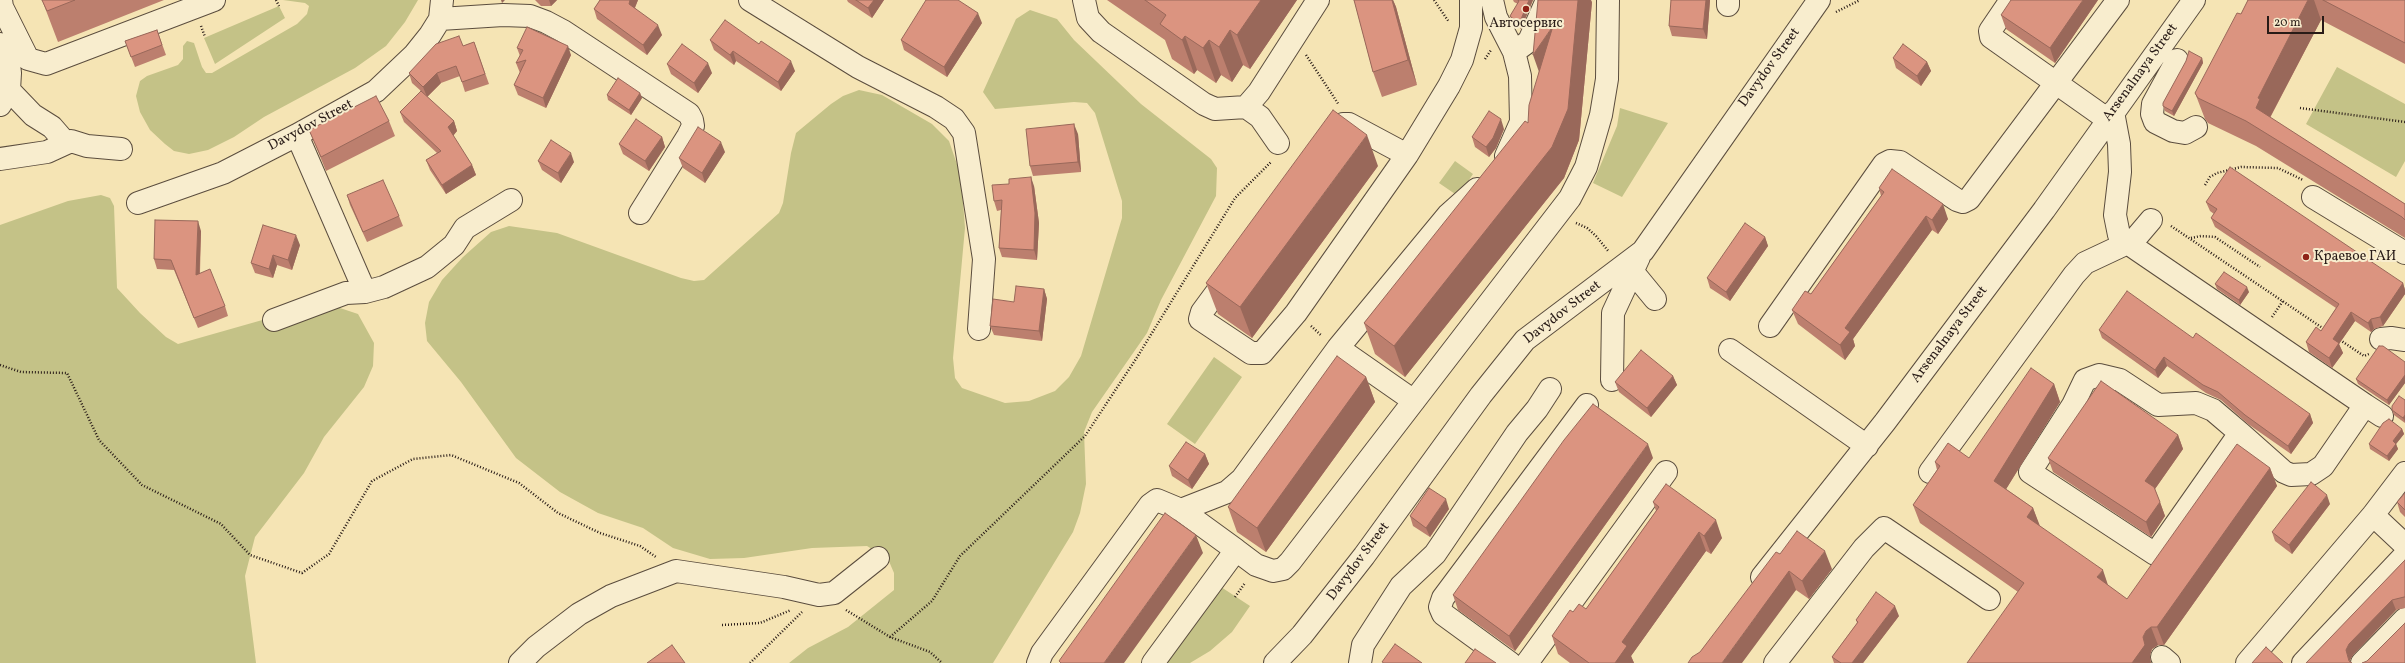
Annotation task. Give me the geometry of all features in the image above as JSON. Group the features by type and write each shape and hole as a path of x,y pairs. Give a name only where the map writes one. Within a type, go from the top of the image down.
{"street":[{"path":"1,4 28,60 46,64 214,0"},
{"path":"750,0 858,67 954,119 964,133 984,259 979,329"},
{"path":"1084,0 1088,18 1101,32 1204,104 1215,109 1246,107 1260,117 1278,143"},
{"path":"1246,107 1259,92 1318,0"},
{"path":"1242,257 1209,301 1200,319 1256,354 1262,353 1296,313 1407,155 1449,86 1462,60 1472,28 1471,0"},
{"path":"1181,510 1228,492 1242,479 1338,348 1448,215 1492,173 1507,154 1521,122 1520,76 1514,52 1496,17 1492,0"},
{"path":"1514,52 1529,41 1547,0"},
{"path":"1038,663 1042,653 1150,505 1157,500 1181,510 1256,565 1273,571 1283,569 1290,562 1546,227 1560,213 1577,187 1586,167 1601,115 1607,78 1608,0"},
{"name":"Davydov Street","path":"1275,663 1302,635 1364,556 1486,389 1525,340 1538,327 1625,271 1643,251 1819,0"},
{"path":"2011,0 1990,31 1989,35 2057,84 2110,116 2119,144 2120,158 2118,195 2115,216 2119,236 2374,411 2323,466 2311,474 2297,475 2284,472 2240,433 2213,410 2196,403 2158,405 2120,380 2099,375 2085,380 2073,405 2030,472 2155,554 2240,433"},
{"path":"1770,326 1884,164 1890,161 1900,162 1963,202 1969,199 2057,84 2118,0"},
{"name":"Arsenalnaya Street","path":"1749,594 1866,446 2044,210 2194,0"},
{"path":"441,9 530,16 540,20 563,31 688,114 693,126 640,213"},
{"name":"Davydov Street","path":"138,202 223,172 297,135 376,91 414,55 441,9"},
{"path":"0,44 8,56 5,83 33,115 52,127 65,142"},
{"path":"2177,60 2154,104 2152,114 2156,122 2173,131 2185,133 2196,127"},
{"path":"1321,150 1343,124 1360,129 1376,140 1407,155"},
{"path":"297,135 365,292"},
{"path":"0,159 47,152 60,147 65,142 71,141 87,146 121,149"},
{"path":"2310,189 2405,253"},
{"path":"274,320 346,293 365,292 384,287 426,267 454,245 465,228 511,200"},
{"path":"1930,472 2074,275 2085,263 2126,242 2134,240 2151,220"},
{"path":"1612,380 1612,318 1625,271 1655,299"},
{"path":"2381,339 2391,338 2405,340"},
{"path":"1338,348 1414,401"},
{"path":"1730,350 1866,446"},
{"path":"1360,663 1363,645 1401,586 1435,554 1517,433 1537,409 1550,389"},
{"path":"1510,663 1443,614 1440,607 1443,598 1587,406"},
{"path":"1527,663 1666,472"},
{"path":"2247,663 2374,515 2405,473"},
{"path":"2374,515 2405,545"},
{"path":"1775,663 1864,548 1884,528 1989,599"},
{"path":"1153,663 1236,550"},
{"path":"2303,663 2405,556"},
{"path":"520,663 536,647 579,614 611,596 676,571 784,587 819,595 834,593 878,558"},
{"path":"2362,663 2405,619"}],"path":[{"path":"276,0 279,6"},
{"path":"1294,38 1339,104 1343,124"},
{"path":"2300,108 2405,122"},
{"path":"890,637 932,601 960,556 1085,436 1136,360 1235,198 1277,156 1278,143"},
{"path":"2205,185 2210,177 2217,173 2241,167 2278,168 2310,189"},
{"path":"1560,213 1587,228 1596,236 1625,271"},
{"path":"2151,220 2162,221 2326,331"},
{"path":"2190,239 2202,236 2214,237 2260,267"},
{"path":"2339,339 2367,356 2381,339"},
{"path":"0,365 21,372 67,373 99,440 142,485 221,524 250,555 302,573 329,554 372,481 413,458 451,455 519,483 558,513 600,533 640,546 676,571"},
{"path":"819,595 890,637 930,652 942,663"},
{"path":"722,625 760,623 776,618 819,595"},
{"path":"750,663 819,595"}],"shaded area":[{"path":"283,0 418,0 405,22 386,46 355,68 264,117 234,137 208,150 189,154 174,151 150,130 140,112 136,96 140,81 147,76 178,65 183,59 183,46 187,41 194,43 202,67 206,73 212,73 297,24 307,14 309,6 305,3"},
{"path":"279,6 285,18 215,64 204,38"},
{"path":"1030,10 1057,19 1074,40 1141,104 1211,159 1217,168 1216,196 1161,300 1147,333 1092,412 1084,432 1086,484 1080,513 1073,532 993,663 789,663 808,648 848,627 894,590 894,573 888,559 867,546 812,548 744,558 710,559 673,548 643,528 598,513 560,492 516,458 461,382 427,341 425,323 429,302 442,280 463,257 491,232 509,226 557,233 681,278 694,281 704,280 779,213 783,203 791,153 796,133 831,104 843,96 859,90 882,95 932,124 949,141 961,176 965,228 953,358 955,378 962,388 1005,403 1029,401 1055,391 1069,377 1081,356 1122,218 1122,201 1095,113 1087,103 1074,102 995,109 983,92 1016,19"},
{"path":"2337,67 2405,104 2405,161 2396,177 2306,124"},
{"path":"1620,108 1668,123 1622,197 1593,183 1617,126"},
{"path":"1455,161 1473,174 1458,196 1439,183"},
{"path":"101,195 110,198 114,206 117,288 140,313 166,337 178,344 294,311 328,304 358,314 374,343 373,366 364,387 324,437 304,473 255,537 245,576 256,663 0,663 0,225 68,201"},
{"path":"1214,357 1242,377 1195,444 1167,424"},
{"path":"1221,587 1250,606 1232,632 1210,651 1190,663 1165,663"}],"building":[{"path":"42,0 75,0 47,11"},
{"path":"600,0 630,0 629,4 658,25 643,45 594,9"},
{"path":"856,0 874,0 868,8"},
{"path":"926,0 958,0 978,13 944,67 901,40"},
{"path":"1145,0 1261,0 1237,35 1230,30 1219,47 1209,40 1203,48 1185,36 1182,40 1160,24 1166,15"},
{"path":"1354,0 1392,0 1408,60 1373,72"},
{"path":"1518,0 1529,0 1519,24 1510,16 1519,1"},
{"path":"1538,0 1578,0 1568,109 1552,147 1394,346 1364,323 1525,121 1528,123 1529,105 1553,26 1533,55"},
{"path":"1671,0 1706,0 1703,29 1669,26"},
{"path":"2011,0 2083,0 2050,48 2001,15"},
{"path":"2248,0 2308,0 2258,98 2260,99 2256,108 2405,204 2405,220 2246,121 2198,98 2195,93 2237,13 2241,14"},
{"path":"2323,0 2405,0 2405,43"},
{"path":"725,20 759,44 761,41 791,61 778,82 733,51 730,55 710,40"},
{"path":"527,27 568,46 543,98 514,85 526,60 516,63 523,50 517,48"},
{"path":"157,30 162,45 131,57 125,41"},
{"path":"459,36 463,46 474,42 485,74 462,82 456,66 437,73 423,87 409,73 436,44"},
{"path":"682,44 708,63 694,83 667,64"},
{"path":"1903,44 1927,62 1917,76 1893,58"},
{"path":"2189,51 2202,58 2172,111 2163,106 2163,103 2186,61"},
{"path":"618,78 640,93 629,110 607,95"},
{"path":"421,91 454,121 448,127 472,165 442,185 426,160 441,151 400,112"},
{"path":"376,96 389,121 321,157 309,130"},
{"path":"1333,110 1367,135 1240,307 1206,283"},
{"path":"1489,111 1501,119 1493,138 1486,147 1472,137"},
{"path":"636,119 662,137 645,161 619,144"},
{"path":"1074,124 1078,162 1030,166 1026,129"},
{"path":"698,127 721,142 702,173 679,158"},
{"path":"551,140 571,153 558,173 538,161"},
{"name":"Краевое ГАИ","path":"2230,167 2403,283 2380,317 2371,319 2368,323 2351,312 2333,339 2339,343 2329,358 2306,342 2316,327 2321,331 2339,304 2211,218 2217,209 2206,202"},
{"path":"1892,169 1943,204 1932,220 1926,216 1845,328 1850,332 1840,345 1792,310 1805,291 1811,294 1884,192 1879,188"},
{"path":"1031,177 1035,213 1034,250 999,248 1002,200 994,201 992,185 1009,184 1009,179"},
{"path":"383,180 399,216 363,232 347,195"},
{"path":"155,220 198,221 196,275 210,269 225,306 194,318 171,260 154,259"},
{"path":"1745,223 1765,237 1726,292 1707,278"},
{"path":"263,225 296,235 288,260 273,255 269,269 251,263"},
{"path":"2224,272 2247,287 2239,300 2215,284"},
{"path":"1016,286 1044,289 1039,331 990,326 993,299 1014,302"},
{"path":"2127,291 2193,338 2196,333 2310,414 2288,446 2245,415 2218,392 2203,385 2164,357 2155,370 2099,330"},
{"path":"2379,346 2383,346 2405,362 2405,375 2387,400 2356,379"},
{"path":"1641,350 1673,376 1647,408 1615,382"},
{"path":"1337,356 1366,377 1257,528 1228,507"},
{"path":"2031,368 2054,384 1994,481 2033,508 2027,517 2103,570 2097,577 2127,599 2237,444 2270,468 2157,627 2151,627 2146,631 2143,637 2145,645 2132,663 1967,663 2024,583 1913,505 1940,466 1935,462 1948,443 1969,458"},
{"path":"2101,381 2178,435 2145,481 2154,487 2160,502 2146,522 2048,458"},
{"path":"2399,396 2405,400 2405,415 2403,418 2392,410 2392,406"},
{"path":"1593,404 1648,444 1509,636 1453,595 1564,440"},
{"path":"2389,419 2402,429 2393,441 2396,444 2387,456 2369,444 2383,423"},
{"path":"1186,442 1205,454 1188,480 1169,466"},
{"path":"2311,482 2327,495 2289,545 2272,532"},
{"path":"1666,484 1716,520 1704,536 1699,532 1622,642 1627,646 1615,663 1589,663 1552,636 1570,610 1573,612 1579,604 1586,609 1659,507 1653,502"},
{"path":"1429,488 1446,499 1426,528 1410,516"},
{"path":"2405,493 2405,510 2397,502"},
{"path":"1165,513 1196,535 1104,663 1061,663 1059,661"},
{"path":"1797,531 1825,551 1802,581 1789,571 1722,663 1688,663 1692,657 1700,652 1776,552 1780,554"},
{"path":"2405,560 2405,597 2392,600 2349,644 2346,650 2349,661 2352,663 2306,663"},
{"path":"1876,592 1895,606 1852,663 1841,663 1832,657 1858,622 1856,620"},
{"path":"2405,623 2405,663 2362,663 2367,661"},
{"path":"1395,644 1422,663 1382,662"},
{"path":"672,645 685,663 647,663"},
{"path":"2266,647 2283,663 2252,663"},
{"path":"1475,649 1496,663 1465,663"}],"place":[{"name":"Автосервис","path":"1526,9"},
{"name":"Краевое ГАИ","path":"2306,257"}]}
